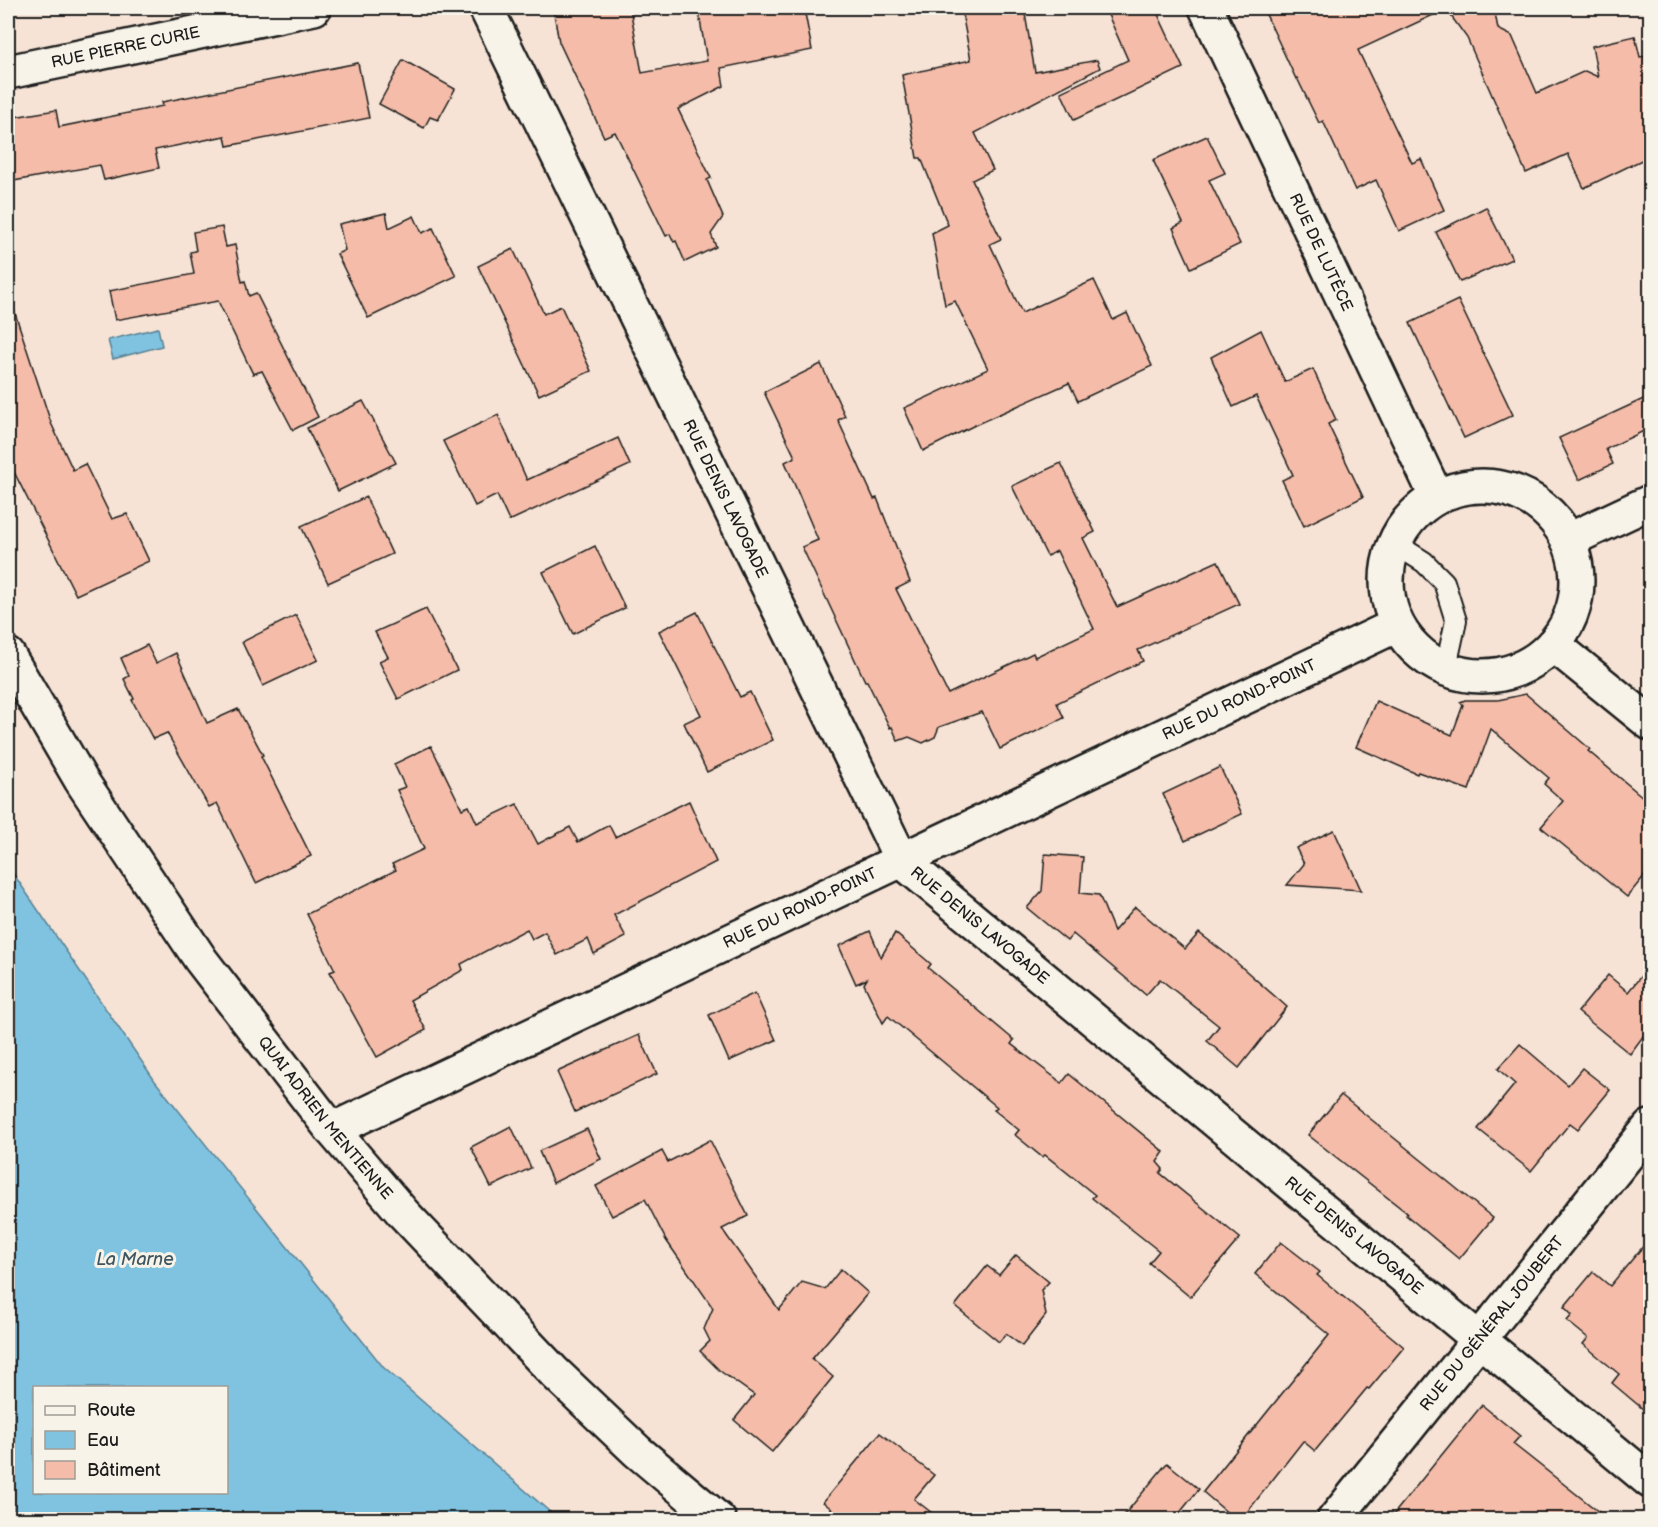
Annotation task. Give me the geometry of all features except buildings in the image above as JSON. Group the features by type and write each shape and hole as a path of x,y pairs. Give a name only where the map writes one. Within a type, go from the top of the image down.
{"street":[{"name":"RUE PIERRE CURIE","path":"8,72 314,8"},
{"name":"RUE DENIS LAVOGADE","path":"486,8 902,861 1650,1481"},
{"name":"RUE DE LUTÈCE","path":"1206,8 1436,496"},
{"path":"1466,486 1497,486 1526,495 1551,514 1569,540 1577,566 1577,594 1569,621 1554,645 1530,664 1501,675 1470,675 1441,667 1415,650 1397,625 1388,597 1387,567 1396,539 1413,514 1436,496 1466,486"},
{"path":"1569,540 1650,502"},
{"name":"RUE DU ROND-POINT","path":"332,1130 1397,625"},
{"path":"1554,645 1650,723"},
{"name":"QUAI ADRIEN MENTIENNE","path":"8,655 81,780 201,960 332,1130 411,1221 555,1373 637,1451 719,1520"},
{"name":"RUE DU GÉNÉRAL JOUBERT","path":"1334,1520 1650,1127"}],"lane":[{"path":"1405,550 1424,562 1444,582 1456,621 1449,653"}],"water":[{"path":"158,328 162,346 113,359 108,340"},
{"name":"La Marne","path":"8,866 155,1081 384,1368 558,1519 13,1519 8,1513"}]}
